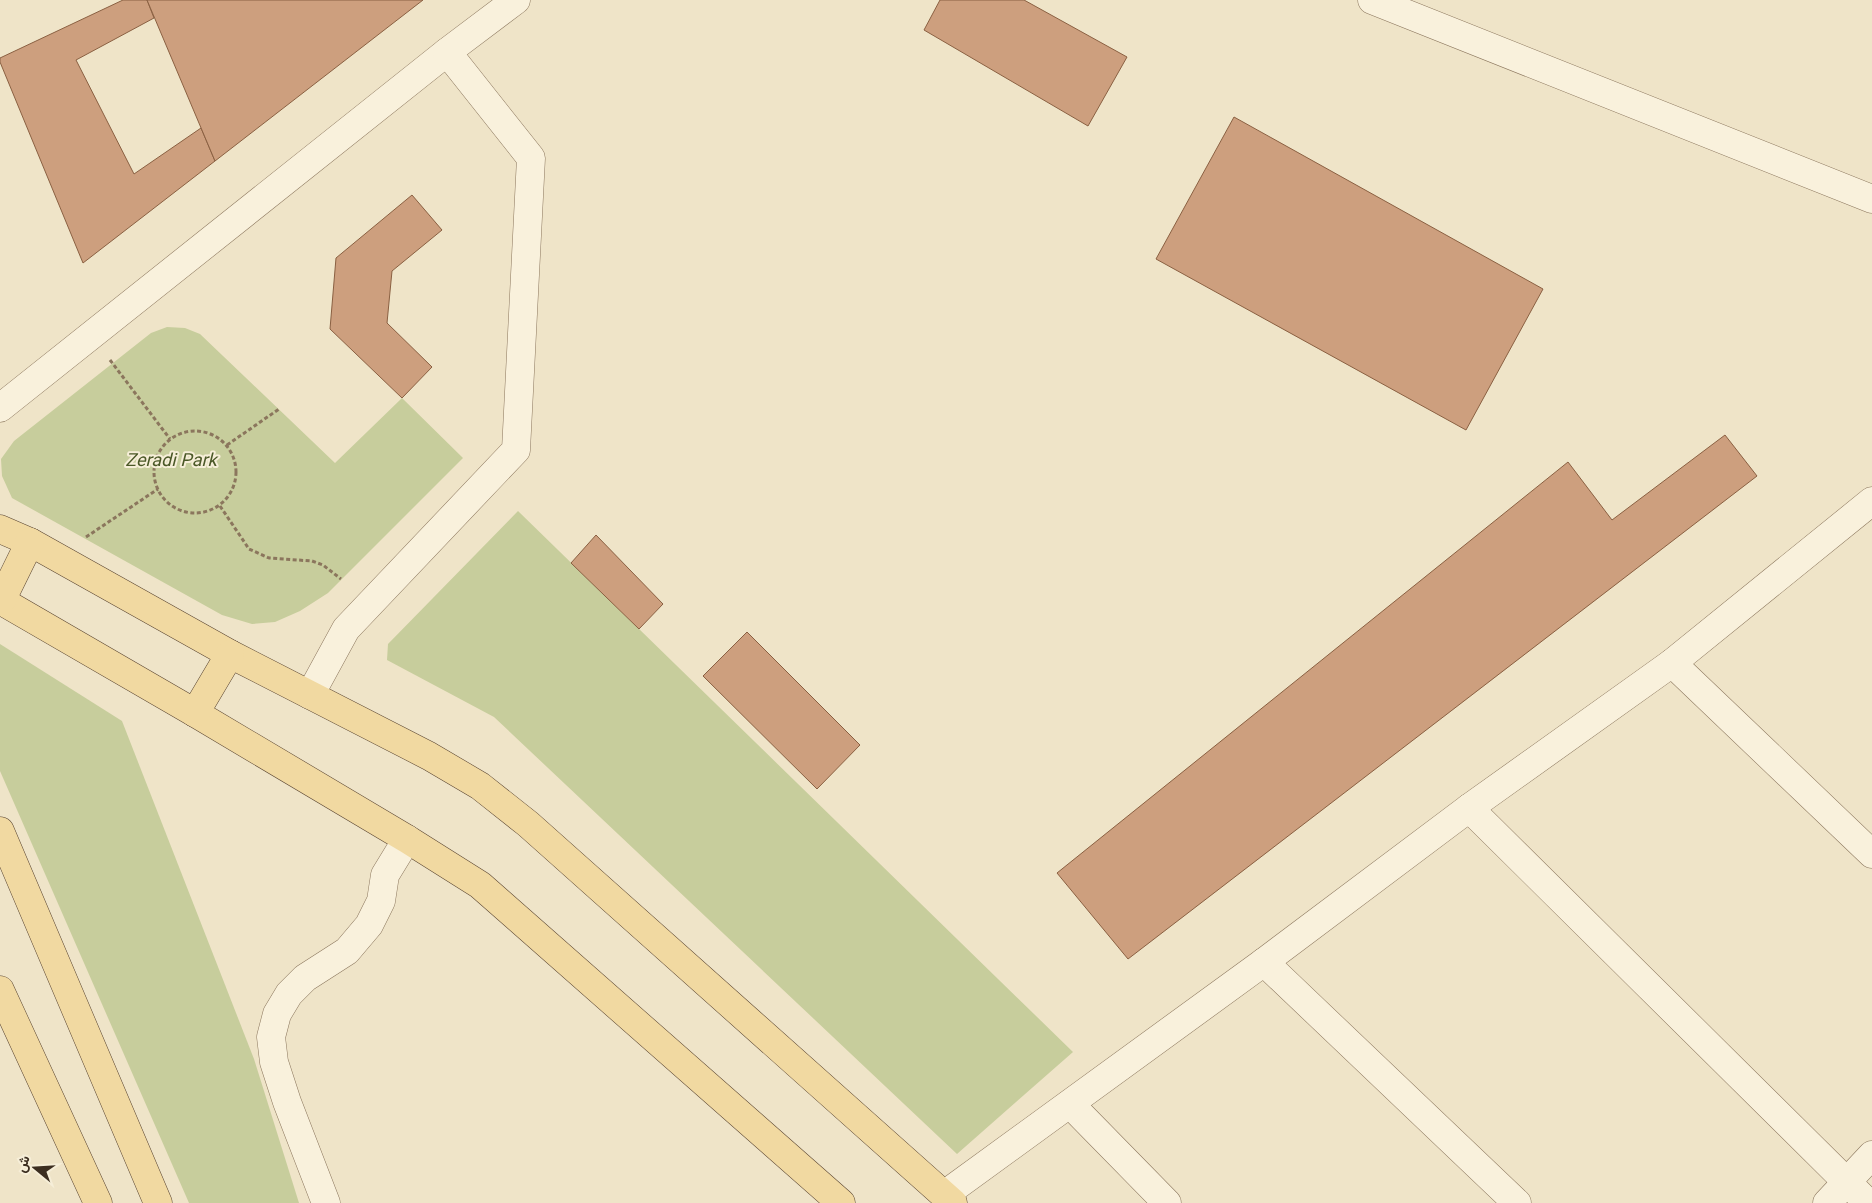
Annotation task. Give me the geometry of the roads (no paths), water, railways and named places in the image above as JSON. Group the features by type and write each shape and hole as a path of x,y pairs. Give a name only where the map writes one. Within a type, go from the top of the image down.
{"main road":[{"path":"0,529 30,542 230,654 429,756 480,786 528,824 948,1199"},
{"path":"30,542 1,601 196,713 407,839 480,885 841,1203"},
{"path":"196,713 230,654"},
{"path":"0,831 158,1203"},
{"path":"0,990 98,1203"}],"street":[{"path":"0,408 447,52 516,0"},
{"path":"1372,0 1872,199"},
{"path":"310,695 346,629 516,450 531,158 447,52"},
{"path":"948,1199 1070,1104 1264,962 1469,808 1672,663 1871,503"},
{"path":"1672,663 1872,854"},
{"path":"1469,808 1868,1203"},
{"path":"326,1203 287,1102 274,1062 271,1037 277,1014 289,994 305,978 347,951 369,925 380,901 386,875 407,839"},
{"path":"1264,962 1517,1203"},
{"path":"1070,1104 1166,1203"},
{"path":"1827,1203 1872,1155"}],"park label":[{"name":"Zeradi Park","path":"171,460"}]}
